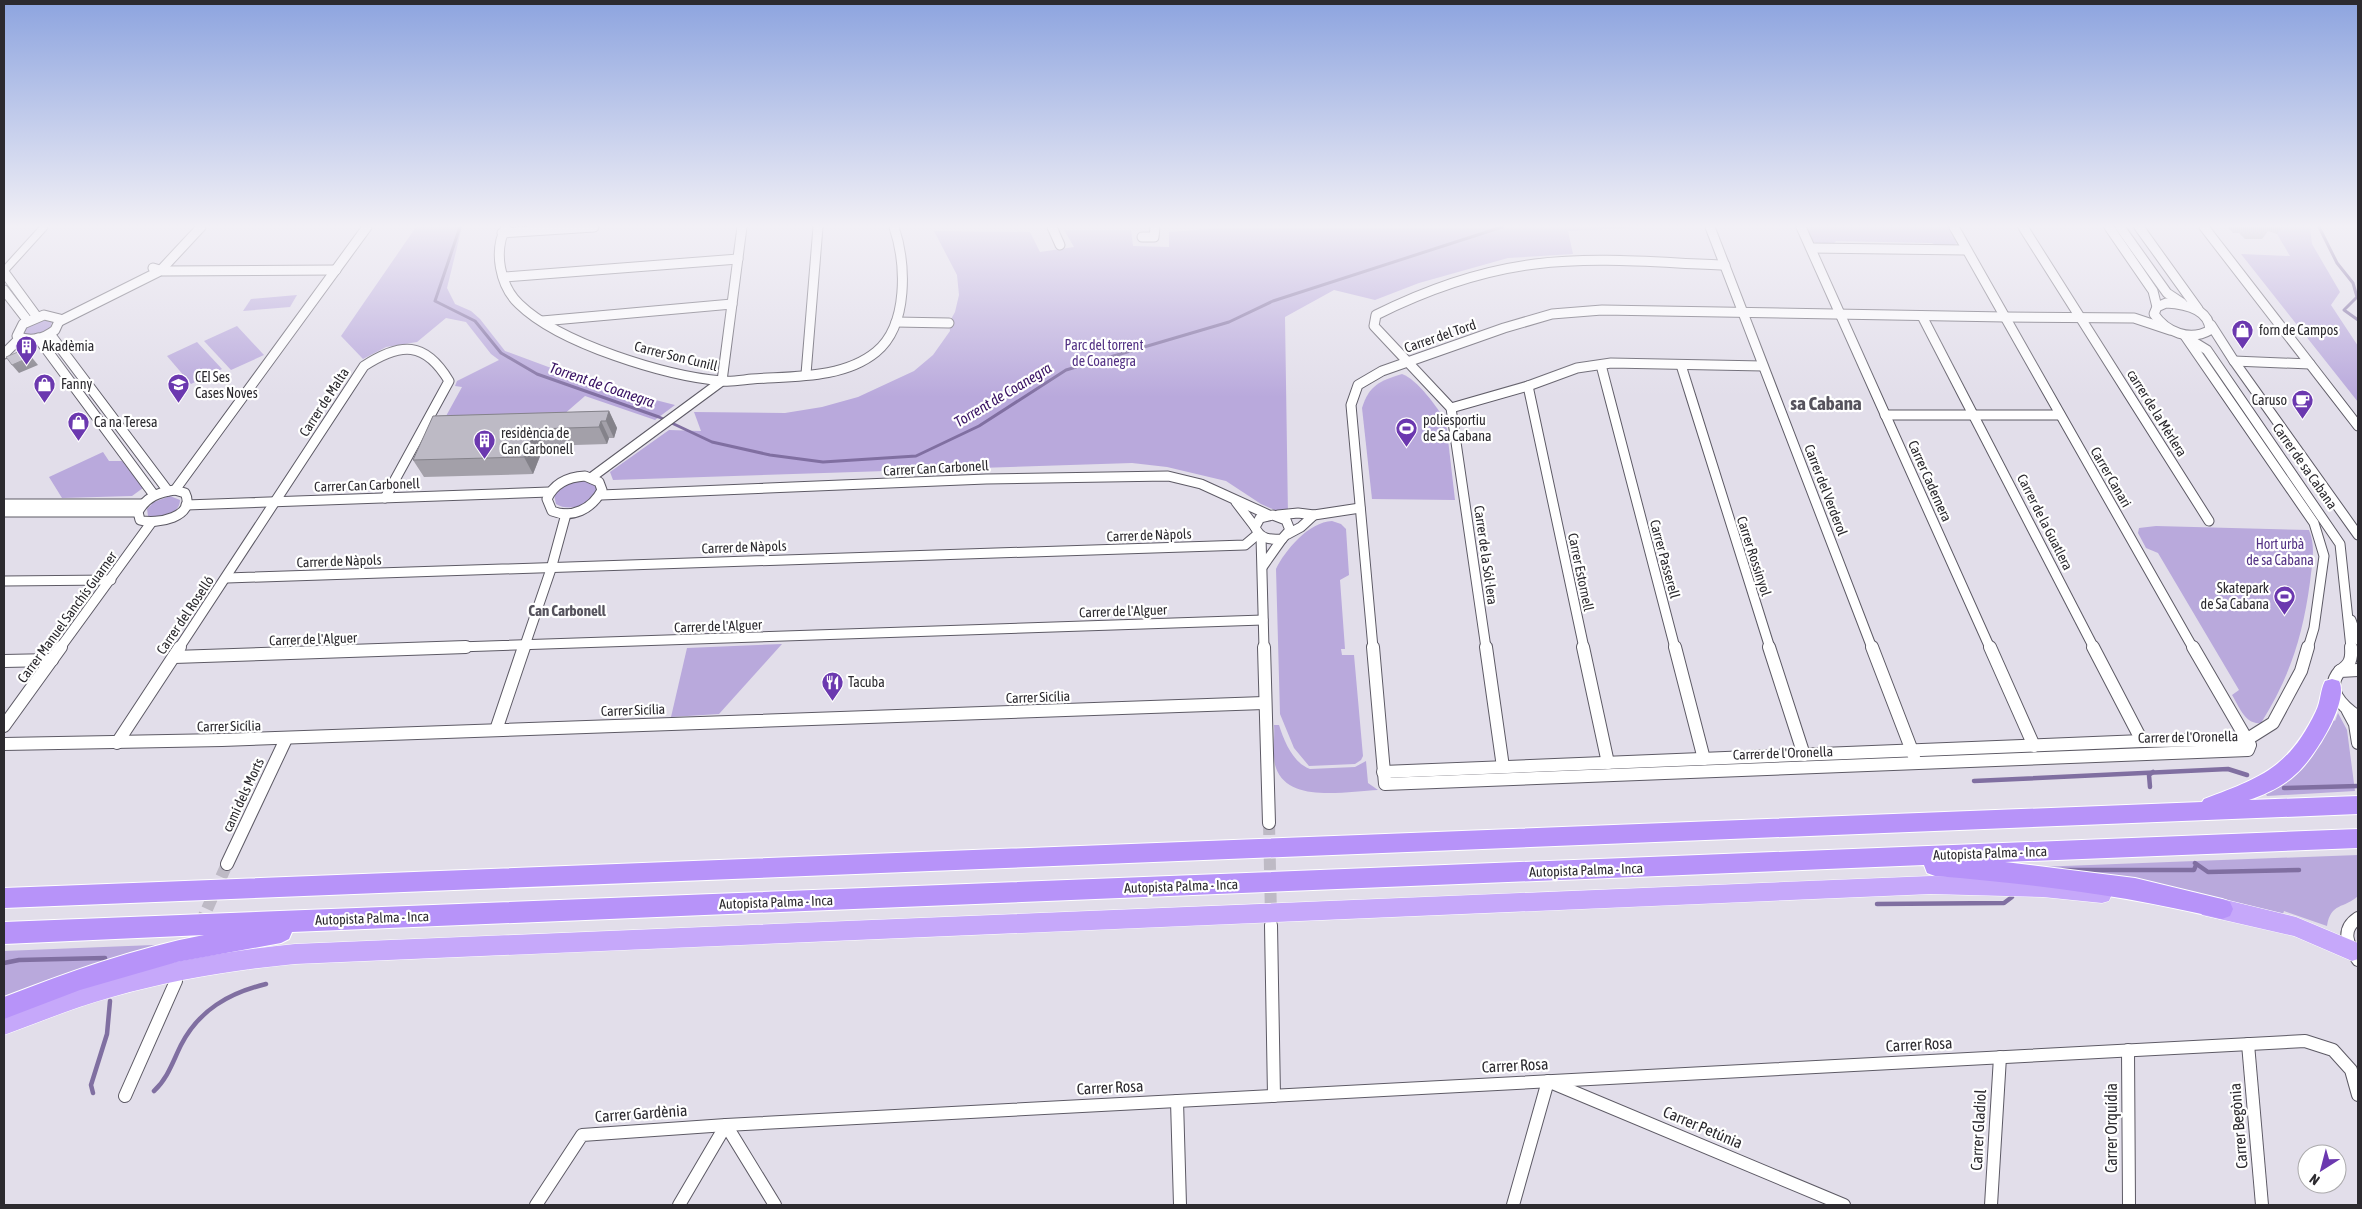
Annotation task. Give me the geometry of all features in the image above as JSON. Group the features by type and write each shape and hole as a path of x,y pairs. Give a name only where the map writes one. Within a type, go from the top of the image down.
{"highway":[{"path":"2193,812 2258,788 2272,781 2296,763 2317,732 2336,679"},
{"path":"4,898 2358,805"},
{"name":"Autopista Palma - Inca","path":"4,933 2358,838"},
{"path":"1857,859 2040,875 2163,894 2296,927 2355,956"},
{"path":"4,1024 75,997 175,970 260,956 360,950 1931,885 2044,888 2222,909"},
{"path":"4,1008 80,979 177,951 346,919"}],"street":[{"path":"11,283 37,317"},
{"path":"20,338 17,336 18,329 28,321 37,317 58,319 128,283"},
{"path":"171,490 326,283"},
{"name":"Carrer Son Cunill","path":"508,283 519,304 542,321 608,352 654,367 722,381 806,374 839,368 875,353 889,336 896,322 901,283"},
{"path":"592,477 722,381 735,283"},
{"path":"806,374 813,283"},
{"path":"1454,283 1398,303 1376,315 1374,326 1451,408 1528,386 1577,368 1611,363 1763,366"},
{"name":"Carrer del Verderol","path":"1732,283 1916,762"},
{"name":"Carrer Cadernera","path":"1826,283 2034,746"},
{"name":"Carrer Canari","path":"1985,283 2246,740"},
{"path":"2060,283 2082,318"},
{"path":"2148,283 2153,291 2157,319 2170,330"},
{"path":"2160,283 2167,293 2184,305 2202,313"},
{"path":"2180,283 2202,313 2209,329 2234,361 2358,535"},
{"path":"2248,283 2358,426"},
{"path":"4,290 28,321"},
{"path":"2167,293 2166,303 2184,305"},
{"name":"Carrer del Tord","path":"2134,318 2166,303"},
{"path":"542,321 732,304"},
{"name":"Carrer del Tord","path":"1383,772 1351,405 1358,385 1382,371 1504,328 1552,314 1602,310 2134,318 2182,335"},
{"name":"Carrer de la Guatlera","path":"1922,316 2142,741"},
{"name":"carrer de la Mèrlera","path":"2082,318 2209,522"},
{"path":"4,354 20,338 38,338 50,334 57,328 58,319"},
{"path":"896,322 949,323"},
{"path":"2182,335 2190,336 2209,329"},
{"path":"2206,350 2209,329"},
{"path":"50,334 171,490"},
{"path":"2182,335 2314,523 2323,550 2314,628 2301,670 2273,723 2246,740"},
{"name":"Carrer de sa Cabana","path":"2182,335 2206,350 2336,538 2342,558 2348,612 2348,637 2352,659 2336,679"},
{"path":"38,338 154,495"},
{"name":"Carrer de Malta","path":"276,502 364,366 381,354 390,351 411,348 420,349 435,359 449,381 385,498"},
{"path":"2234,361 2310,364"},
{"name":"Carrer Passerell","path":"1601,365 1704,759"},
{"name":"Carrer Rossinyol","path":"1681,365 1726,513 1804,755"},
{"name":"Carrer Estornell","path":"1528,386 1608,763"},
{"name":"Carrer de la Sól·lera","path":"1451,408 1503,768"},
{"path":"1885,415 2060,415"},
{"name":"Carrer Can Carbonell","path":"601,495 1131,475 1168,476 1202,484 1235,501 1258,533"},
{"path":"592,477 601,484 601,495 591,506 566,514 552,509 547,498 549,492 560,482 568,478 592,477"},
{"path":"4,512 140,508 154,495 171,490 185,493 187,497 186,505 176,516 151,523 140,520 140,508"},
{"name":"Carrer Can Carbonell","path":"186,505 549,492"},
{"path":"1235,501 1289,523 1285,536 1264,566"},
{"name":"Carrer del Roselló","path":"118,743 276,502"},
{"path":"4,504 140,508"},
{"path":"1269,823 1264,703 1264,566 1257,520 1273,515 1298,513 1314,515 1360,508"},
{"path":"496,730 550,569 566,514"},
{"path":"1258,533 1274,541 1285,536 1314,515"},
{"name":"Carrer Manuel Sanchís Guarner","path":"4,726 151,523"},
{"name":"Carrer de Nàpols","path":"227,578 1245,545 1258,533"},
{"path":"4,581 111,580"},
{"name":"Carrer de sa Cabana","path":"2348,612 2358,640"},
{"name":"Carrer de l'Alguer","path":"174,657 1263,620"},
{"path":"4,661 52,660"},
{"path":"2358,670 2336,679 2344,706 2355,724 2358,743"},
{"name":"Carrer Sicília","path":"4,744 286,739 1264,703"},
{"path":"2344,706 2358,717"},
{"name":"camí dels Morts","path":"227,864 286,739"},
{"name":"Carrer de l'Oronella","path":"2246,740 2250,748 2245,751 2148,752 1385,784 1383,772 2142,741 2246,740"},
{"path":"2355,956 2346,936 2347,928 2358,918"},
{"path":"1271,925 1274,1096"},
{"path":"125,1096 176,981"},
{"name":"Carrer Rosa","path":"726,1125 2305,1041 2333,1050 2351,1070 2358,1094"},
{"name":"Carrer Begònia","path":"2248,1044 2262,1205"},
{"name":"Carrer Orquídia","path":"2128,1050 2129,1205"},
{"name":"Carrer Gladiol","path":"1991,1205 2000,1057"},
{"path":"1513,1205 1548,1081"},
{"name":"Carrer Petúnia","path":"1548,1081 1844,1205"},
{"path":"1178,1101 1180,1205"},
{"path":"679,1205 726,1125 775,1205"},
{"name":"Carrer Gardènia","path":"536,1205 582,1135 726,1125"}],"green space":[{"path":"377,283 448,283 447,288 455,304 471,311 480,319 505,351 597,385 675,405 655,420 585,396 555,422 440,427 462,387 455,386 457,381 499,360 491,354 466,322 446,318 417,342 386,347 363,359 341,336"},
{"name":"Parc del torrent de Coanegra","path":"958,283 1418,283 1375,300 1334,290 1285,317 1288,516 1261,504 1226,481 1167,467 1132,463 613,480 610,472 669,430 701,431 694,412 785,413 822,407 858,397 914,371 933,355 950,331 949,323 955,312 959,295"},
{"path":"2264,283 2335,283 2340,292 2331,305 2358,346 2358,402"},
{"path":"297,295 290,307 243,311 251,299"},
{"path":"42,320 52,322 50,329 36,336 24,335 25,327"},
{"path":"237,326 264,355 231,370 204,341"},
{"path":"197,342 222,369 191,384 167,356"},
{"name":"poliesportiu de Sa Cabana","path":"1402,374 1414,382 1433,402 1446,422 1455,500 1372,499 1362,408 1368,394 1376,385"},
{"path":"103,452 109,461 122,461 143,488 132,496 62,498 49,477"},
{"path":"583,479 593,483 596,489 596,495 592,500 586,504 570,507 556,504 554,495 562,485"},
{"path":"170,496 180,500 177,509 173,513 158,518 148,516 147,509 154,502"},
{"path":"1332,521 1341,524 1346,529 1349,575 1340,580 1345,649 1341,649 1342,655 1354,655 1363,756 1355,764 1309,766 1294,748 1280,714 1276,569 1285,554 1299,538 1315,526"},
{"name":"Hort urbà de sa Cabana","path":"2156,526 2309,530 2313,549 2312,562 2307,601 2299,638 2280,689 2261,723 2251,721 2240,709 2232,695 2239,690 2158,553 2146,548 2138,533 2139,528"},
{"path":"782,644 719,714 671,717 687,648"},
{"path":"2338,713 2347,730 2355,791 2267,796 2265,792 2290,778 2313,755 2332,719 2335,721"},
{"path":"1274,725 1279,725 1290,751 1304,766 1310,769 1355,767 1366,761 1368,783 1378,790 1320,793 1293,787 1283,779 1276,768"},
{"path":"2358,855 2358,896 2335,909 2329,918 2327,926 2284,911 2283,914 2037,867"},
{"path":"178,944 11,997 4,1000 4,951"}],"building":[{"path":"25,349 30,357 12,365 6,357"},
{"path":"609,411 606,421 601,421 599,427 535,429 524,457 413,460 433,416"}],"waterway":[{"name":"Torrent de Coanegra","path":"441,283 435,301 475,321 501,353 537,374 659,417 712,442 770,455 823,462 916,456 979,426 1066,370 1229,322 1273,301 1327,283"},
{"path":"2353,283 2357,297 2344,310 2358,320"},
{"path":"2152,773 2228,769 2247,775"},
{"path":"1974,781 2152,773"},
{"path":"2150,787 2149,775 2152,773"},
{"path":"2284,788 2358,786"},
{"path":"2195,863 2208,872 2299,870"},
{"path":"2062,870 2194,870 2196,865"},
{"path":"1877,904 2004,903 2012,897"},
{"path":"4,963 19,960 105,958 105,961"},
{"path":"154,1091 167,1075 188,1033 206,1013 216,1005 240,992 266,984"},
{"path":"93,1093 91,1085 107,1034 110,1001"}],"tunnel":[{"path":"1269,823 1271,917"},
{"path":"200,925 227,864"}],"place":[{"name":"forn de Campos","path":"2243,349"},
{"name":"Akadèmia","path":"26,365"},
{"name":"Fanny","path":"45,403"},
{"name":"CEI Ses Cases Noves","path":"179,404"},
{"name":"Caruso","path":"2303,419"},
{"name":"Ca na Teresa","path":"78,441"},
{"name":"poliesportiu de Sa Cabana","path":"1407,447"},
{"name":"residència de Can Carbonell","path":"485,460"},
{"name":"Skatepark de Sa Cabana","path":"2285,615"},
{"name":"Tacuba","path":"832,701"}],"district":[{"name":"sa Cabana","path":"1826,403"},
{"name":"Can Carbonell","path":"567,611"}]}
